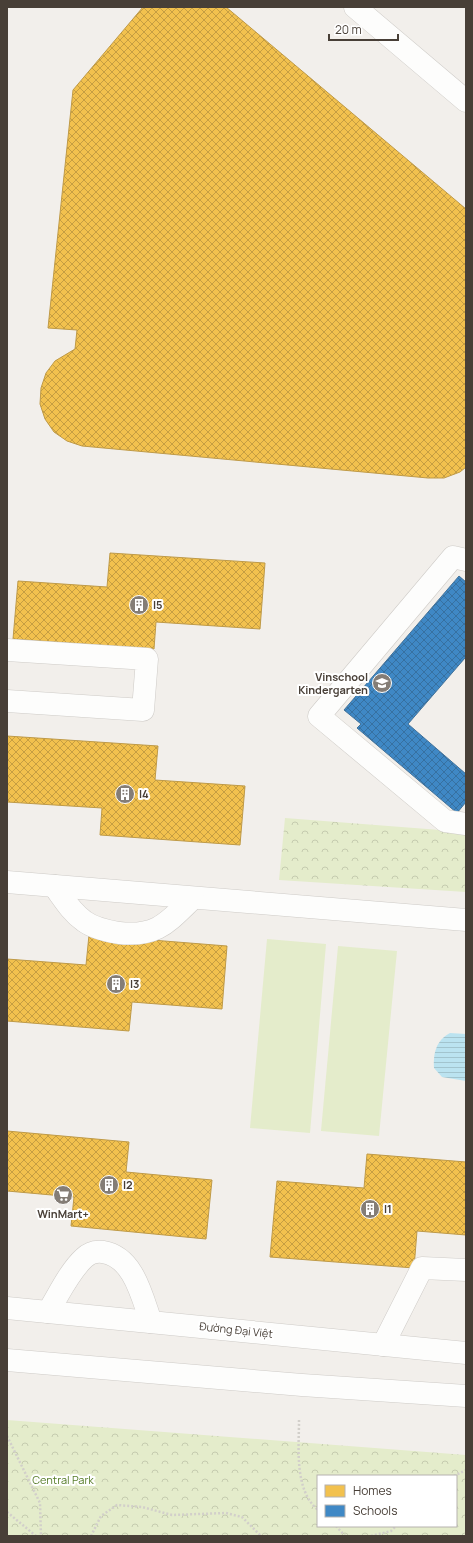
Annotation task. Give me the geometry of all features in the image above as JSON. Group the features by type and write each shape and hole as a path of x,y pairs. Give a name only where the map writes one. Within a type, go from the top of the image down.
{"street":[{"path":"355,7 466,101"},
{"path":"462,562 319,716 445,821 466,824"},
{"path":"7,650 147,659 143,710 7,701"},
{"path":"7,882 466,920"},
{"path":"54,886 75,914 84,922 110,932 130,934 147,933 158,928 171,920 193,898"},
{"path":"48,1312 78,1264 92,1252 100,1252 116,1256 128,1267 135,1280 151,1322"},
{"path":"383,1344 422,1268 466,1270"},
{"name":"Đường Đại Việt","path":"7,1308 466,1353"},
{"path":"7,1360 302,1386 466,1396"}],"path":[{"path":"299,1420 301,1481 312,1505 317,1509"},
{"path":"7,1436 40,1504 41,1536"},
{"path":"456,1475 466,1470"},
{"path":"91,1536 101,1516 117,1505 142,1507 172,1515 226,1513 242,1517 261,1536"},
{"path":"7,1512 36,1536"},
{"path":"337,1527 345,1536"},
{"path":"370,1536 391,1531 395,1527"}],"green space":[{"path":"285,818 466,832 466,892 279,880"},
{"path":"267,939 326,944 310,1133 250,1128"},
{"path":"338,946 397,951 379,1136 321,1131"},
{"name":"Central Park","path":"7,1420 466,1455 466,1536 7,1536"}],"water":[{"path":"450,1033 466,1034 466,1081 442,1077 434,1068 436,1048 441,1039"}],"building: Homes":[{"path":"143,7 226,7 466,209 466,467 460,472 444,478 428,478 82,446 67,441 54,432 45,419 40,404 41,388 46,373 55,361 75,349 77,330 48,328 73,90"},
{"name":"I5","path":"110,553 265,563 260,629 156,622 154,649 13,639 18,581 107,587"},
{"name":"I4","path":"7,736 158,746 155,780 245,786 240,845 100,835 102,808 7,802"},
{"name":"I3","path":"89,935 227,946 222,1009 132,1002 129,1031 7,1021 7,959 86,965"},
{"name":"I2","path":"7,1131 129,1142 126,1172 212,1180 206,1239 71,1226 74,1197 7,1191"},
{"name":"I1","path":"367,1154 466,1162 466,1235 417,1231 414,1268 270,1257 277,1181 364,1188"}],"building: Schools":[{"path":"459,576 466,582 466,659 465,658 408,724 466,774 466,802 457,813 357,728 361,724 344,710"}],"place":[{"name":"I5","path":"139,605"},
{"name":"Vinschool Kindergarten","path":"382,683"},
{"name":"I4","path":"125,794"},
{"name":"I3","path":"116,984"},
{"name":"I2","path":"109,1185"},
{"name":"WinMart+","path":"63,1195"},
{"name":"I1","path":"370,1209"}]}
